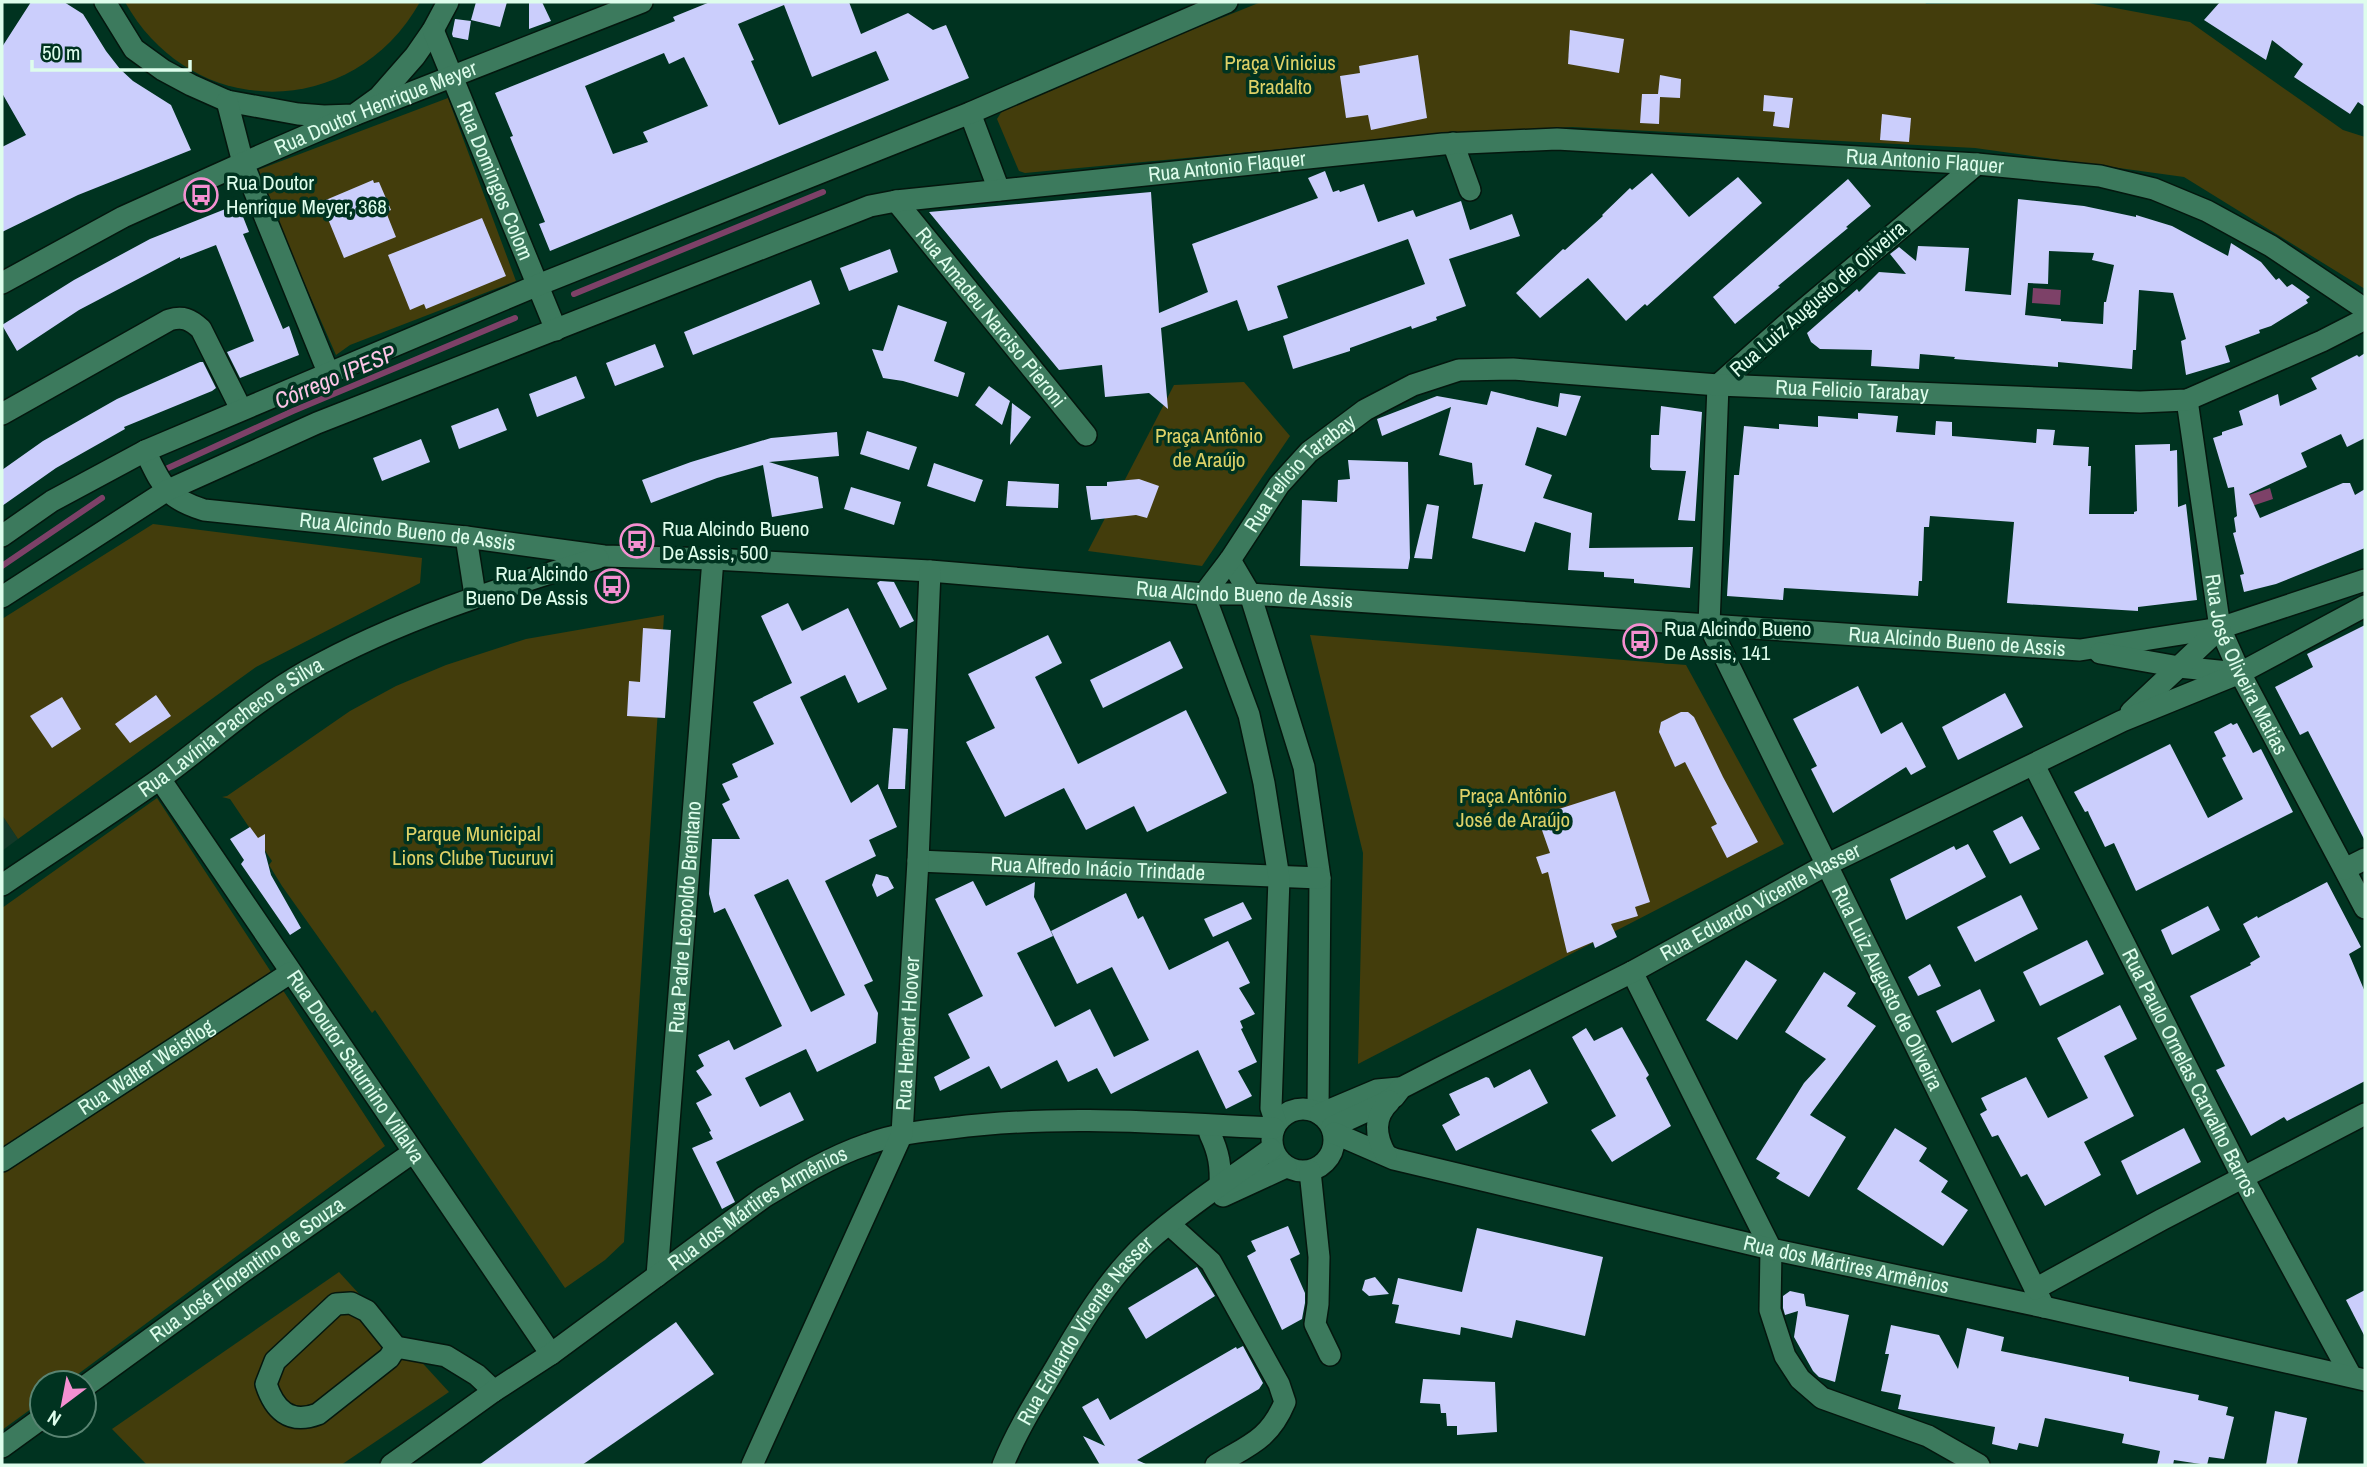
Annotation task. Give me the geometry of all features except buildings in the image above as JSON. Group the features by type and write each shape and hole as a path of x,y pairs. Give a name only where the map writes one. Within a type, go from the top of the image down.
{"street":[{"path":"105,2 135,49 163,71 227,101 298,114 354,115 379,97 415,56 448,2"},
{"name":"Rua Doutor Henrique Meyer","path":"2,283 123,217 243,163 354,115 642,2"},
{"path":"2,536 52,501 241,410 328,372 540,290 970,113 1227,2"},
{"name":"Rua Domingos Colom","path":"433,30 555,327"},
{"path":"227,101 243,163 328,372"},
{"path":"970,113 999,190"},
{"name":"Rua Antonio Flaquer","path":"2,597 164,487 555,327 870,206 896,201 1453,143 1557,139 1976,164 2101,176 2154,189 2207,211 2271,246 2365,309"},
{"path":"1453,143 1470,190"},
{"name":"Rua Luiz Augusto de Oliveira","path":"1976,164 1718,385 1709,625 2039,1298"},
{"name":"Rua Amadeu Narciso Pieroni","path":"896,201 1086,435"},
{"path":"2,414 169,320 180,317 191,320 201,328 241,410"},
{"name":"Rua Felicio Tarabay","path":"1205,594 1279,485 1309,452 1365,410 1413,385 1459,370 1513,369 1718,385 2140,402 2187,400 2322,341 2365,319"},
{"name":"Rua José Oliveira Matias","path":"2187,400 2220,628 2240,673 2365,908"},
{"path":"147,455 164,487"},
{"name":"Rua Alcindo Bueno de Assis","path":"164,487 174,498 204,510 466,537 604,556 930,571 1205,594 1250,594 2080,650 2220,628 2365,580"},
{"path":"466,537 475,595"},
{"name":"Rua Lavínia Pacheco e Silva","path":"2,885 160,779 258,704 304,673 357,644 475,595 604,556"},
{"name":"Rua Padre Leopoldo Brentano","path":"657,1276 713,559"},
{"path":"1205,594 1249,715 1264,783 1279,878 1271,1108 1273,1136 1286,1167 1310,1171 1329,1158 1334,1147 1326,1122 1320,878 1304,767 1250,594 1230,560"},
{"name":"Rua Herbert Hoover","path":"752,1465 902,1134 918,861 930,571"},
{"name":"Rua Eduardo Vicente Nasser","path":"1326,1122 1397,1092 1632,972 1826,865 2122,721 2240,673 2365,606"},
{"name":"Rua Eduardo Vicente Nasser","path":"2122,721 2220,628"},
{"path":"2080,650 2179,667 2240,673"},
{"name":"Rua Paulo Ornelas Carvalho Barros","path":"2034,765 2243,1178 2358,1378"},
{"name":"Rua Doutor Saturnino Villalva","path":"160,779 551,1354"},
{"path":"2345,869 2365,859"},
{"name":"Rua Alfredo Inácio Trindade","path":"918,861 1320,878"},
{"path":"1632,972 1770,1249 1770,1310 1785,1356 1800,1379 1822,1398 1928,1436 1979,1465"},
{"name":"Rua Walter Weisflog","path":"2,1161 290,973"},
{"path":"1390,1157 1378,1137 1377,1127 1382,1108 1397,1092"},
{"path":"1273,1136 1288,1112 1295,1109 1303,1109 1326,1122"},
{"path":"2039,1298 2243,1178 2365,1114"},
{"name":"Rua dos Mártires Armênios","path":"391,1465 551,1354 764,1197 801,1174 868,1143 902,1134 986,1123 1047,1121 1187,1124 1273,1136"},
{"name":"Rua dos Mártires Armênios","path":"1326,1122 1390,1157 1770,1249 2039,1298 2358,1378"},
{"name":"Rua dos Mártires Armênios","path":"1187,1124 1210,1134 1273,1136"},
{"path":"1210,1134 1219,1153 1220,1187"},
{"name":"Rua Eduardo Vicente Nasser","path":"1003,1465 1015,1435 1102,1292 1147,1242 1220,1187 1273,1136"},
{"name":"Rua José Florentino de Souza","path":"98,1377 412,1153"},
{"path":"1329,1158 1390,1157"},
{"name":"Rua Eduardo Vicente Nasser","path":"1177,1218 1286,1167"},
{"path":"1310,1171 1319,1257 1315,1324 1330,1355"},
{"path":"1177,1218 1211,1262 1279,1384 1285,1402 1278,1419 1265,1436 1216,1465"},
{"path":"396,1347 388,1357 318,1414 307,1418 286,1415 272,1402 265,1384 275,1361 336,1304 351,1303 367,1311 396,1347 446,1356 477,1375 494,1391"},
{"path":"2,1447 28,1428"}],"shaded area":[{"path":"2033,288 2061,290 2060,305 2032,303"},
{"path":"2270,488 2273,499 2252,506 2249,495"},
{"path":"2,815 18,839 2,851"}],"green space":[{"path":"125,2 420,2 391,41 355,69 315,86 272,92 230,86 190,69 154,41"},
{"name":"Praça Vinicius Bradalto","path":"1261,2 2083,2 2190,22 2343,130 2365,137 2365,289 2184,177 1975,148 1572,127 1391,139 1025,173 1019,171 997,119 1002,111 1122,58"},
{"path":"448,98 516,281 350,345 336,355 255,171"},
{"name":"Praça Antônio de Araújo","path":"1244,382 1290,436 1202,566 1088,551 1174,385"},
{"path":"153,524 422,558 420,583 256,667 18,839 2,815 2,619"},
{"name":"Parque Municipal Lions Clube Tucuruvi","path":"664,615 624,1242 605,1260 565,1288 375,1010 372,1013 282,886 269,865 272,861 230,799 222,797 350,711 396,686 446,665 526,639"},
{"name":"Praça Antônio José de Araújo","path":"1310,635 1686,665 1784,844 1358,1064 1363,853"},
{"path":"157,798 385,1146 85,1369 28,1369 28,1411 2,1430 2,908"},
{"path":"339,1272 449,1392 341,1465 147,1465 112,1429"}],"waterway":[{"name":"Córrego IPESP","path":"574,294 823,192"},
{"name":"Córrego IPESP","path":"168,468 293,411 515,318"},
{"name":"Córrego IPESP","path":"2,566 102,498"}],"place":[{"name":"Rua Doutor Henrique Meyer, 368","path":"201,195"},
{"name":"Rua Alcindo Bueno De Assis, 500","path":"637,541"},
{"name":"Rua Alcindo Bueno De Assis","path":"612,586"},
{"name":"Rua Alcindo Bueno De Assis, 141","path":"1640,641"}]}
